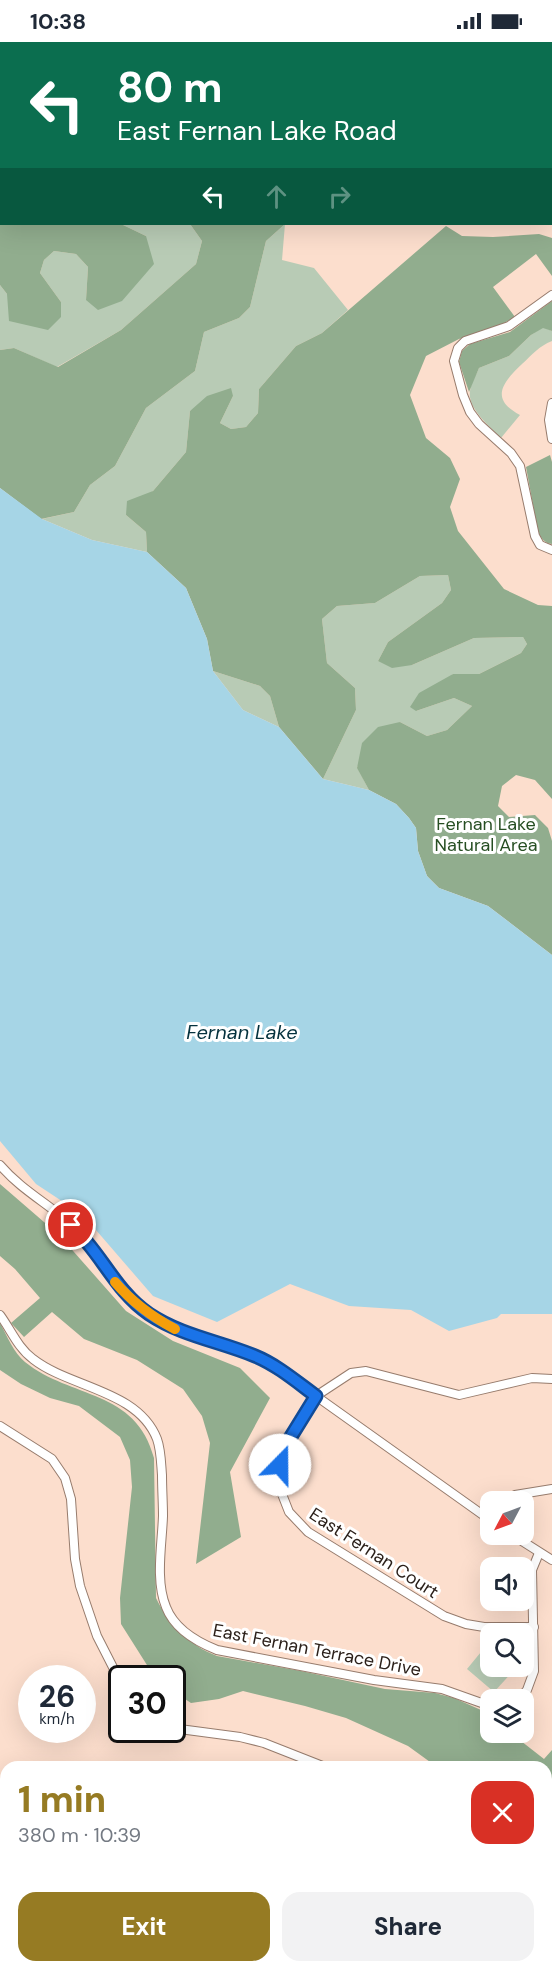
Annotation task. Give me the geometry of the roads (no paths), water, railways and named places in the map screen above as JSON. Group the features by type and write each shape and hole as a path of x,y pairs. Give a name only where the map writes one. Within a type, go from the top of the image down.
{"street":[{"path":"552,295 509,326 465,341 458,348 454,361 470,412 479,424 511,453 520,466 535,536 540,545 552,550"},
{"path":"552,403 549,414 552,439"},
{"path":"0,1165 20,1186 78,1231 115,1282 147,1313 182,1332 262,1359 480,1513"},
{"name":"East Fernan Terrace Drive","path":"0,1316 20,1346 34,1360 66,1378 99,1390 122,1402 143,1418 156,1436 162,1479 163,1599 170,1616 188,1634 204,1645 230,1653 374,1680 442,1689 480,1702"},
{"path":"316,1396 333,1383 360,1371 459,1395 532,1378 552,1379"},
{"name":"East Fernan Court","path":"316,1396 287,1443 280,1465 280,1489 289,1512 301,1526 444,1616 480,1626"},
{"path":"0,1426 52,1459 65,1479 71,1499 75,1559 80,1586 97,1636 112,1665"},
{"path":"534,1492 552,1489"},
{"path":"527,1545 552,1560"},
{"path":"534,1623 532,1570 539,1553"},
{"path":"186,1730 240,1737 264,1743 310,1761"}],"water":[{"name":"Fernan Lake","path":"0,488 42,519 92,540 147,552 186,588 207,639 213,671 243,710 279,727 323,779 369,790 396,804 416,828 418,851 427,876 439,888 488,906 552,955 552,1314 501,1314 497,1318 449,1331 411,1310 349,1306 290,1284 217,1322 153,1296 83,1215 36,1184 0,1141"}],"park label":[{"name":"Fernan Lake Natural Area","path":"486,834"}]}
